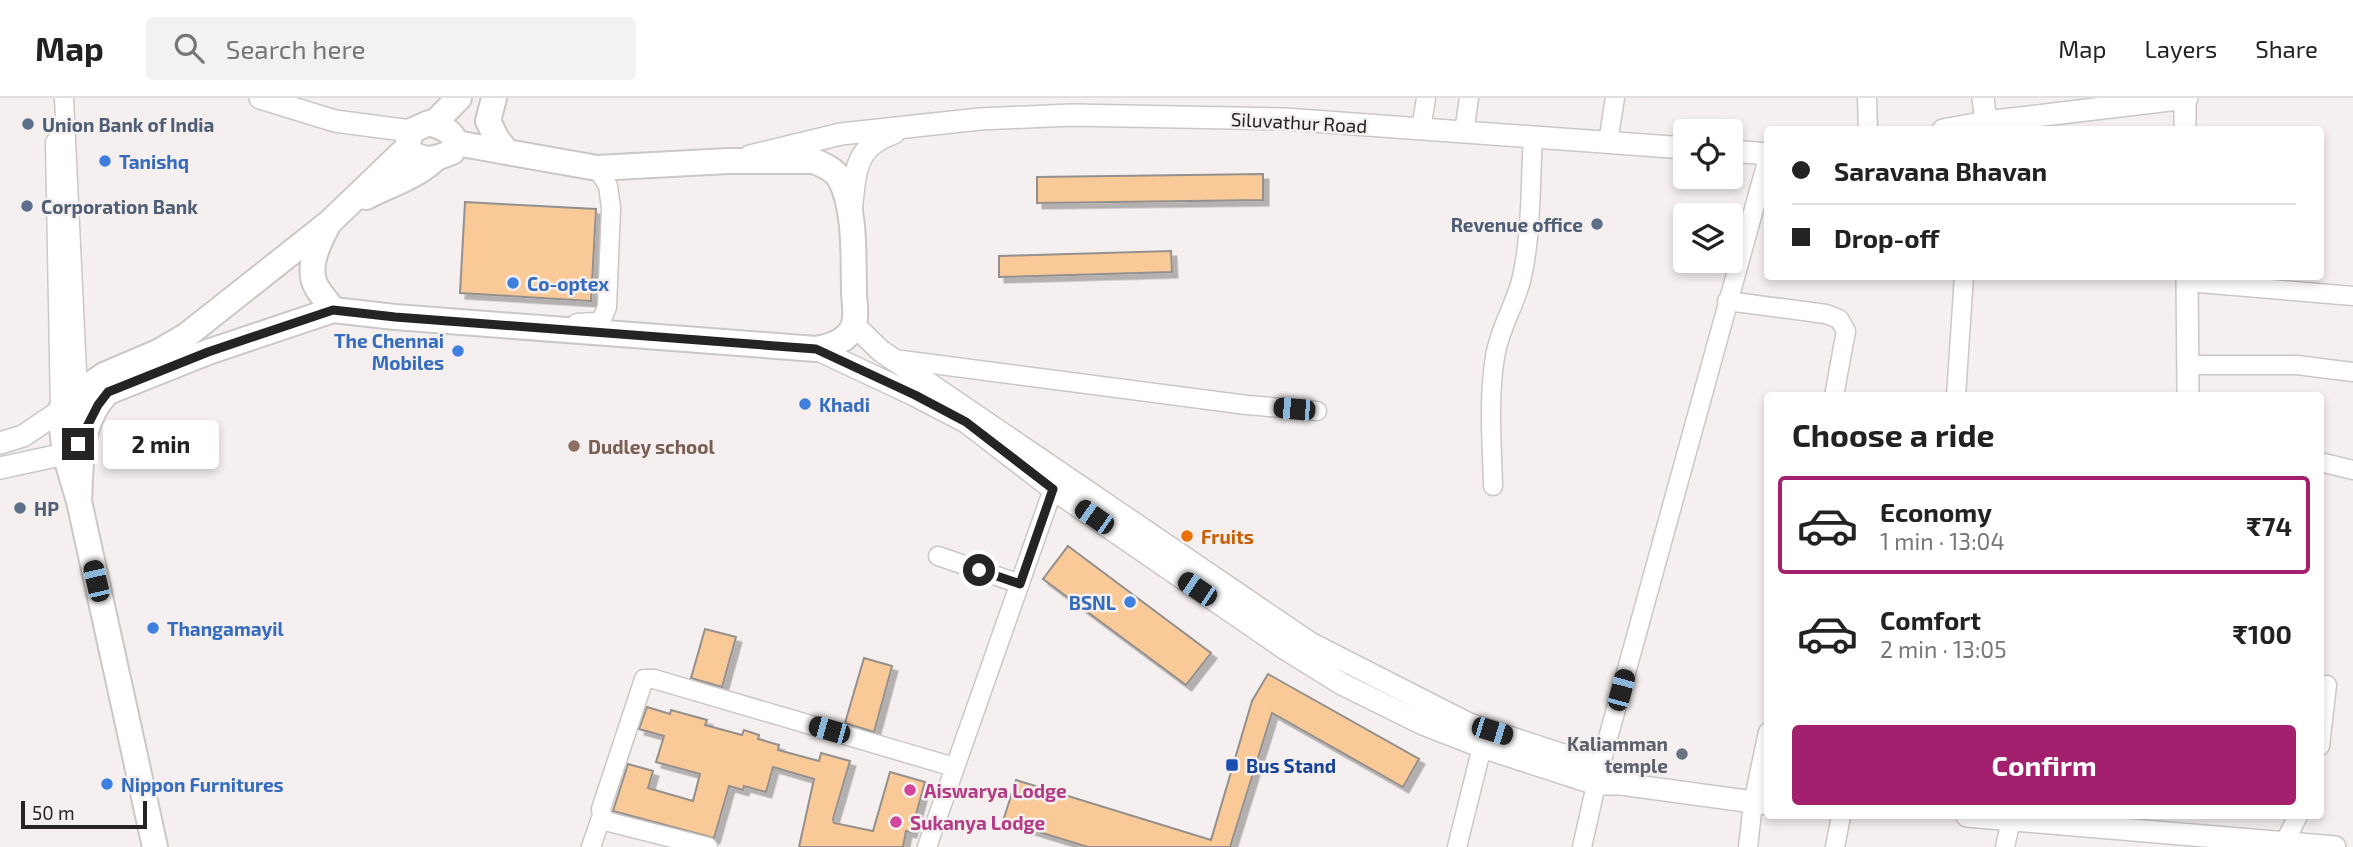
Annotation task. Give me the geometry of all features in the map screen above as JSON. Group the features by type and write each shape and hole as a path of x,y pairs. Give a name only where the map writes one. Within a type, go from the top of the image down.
{"highway":[{"path":"432,137 459,98"},
{"path":"155,847 79,501 65,454 60,411 78,393 104,375 158,352 187,335 432,137 488,98"},
{"path":"494,98 488,121 497,139 508,152"},
{"path":"79,501 83,436 98,405 108,392 208,352 333,310 816,349 834,346 844,339 854,325 853,235 846,192 839,176 824,165 814,161 728,161 597,168 432,137"},
{"path":"333,310 316,286 312,274 319,242 336,215 389,185 419,174 434,160 452,152 432,137"}],"main road":[{"path":"260,98 335,121 432,137"},
{"path":"1983,98 1978,126 2176,99 2184,126"},
{"name":"Siluvathur Road","path":"728,161 841,134 980,120 1072,115 1285,119 1673,147"},
{"name":"Siluvathur Road","path":"850,217 856,175 863,151 876,139 912,126"},
{"path":"1743,153 1764,155"},
{"path":"2187,280 2188,392"},
{"path":"854,325 881,351 1247,612 1342,684 1423,724 1482,747 1598,776"},
{"path":"816,349 966,422 1053,489 1247,612 1469,724 1622,784 1760,804"},
{"path":"0,443 23,436 60,411"},
{"path":"0,468 65,454 78,444 83,436"},
{"path":"2031,819 2335,847"}],"street":[{"path":"54,98 60,411"},
{"path":"64,98 78,393 83,436"},
{"path":"1421,129 1426,98"},
{"path":"1464,132 1469,98"},
{"path":"1608,142 1615,98"},
{"path":"1867,98 1868,126"},
{"path":"1493,486 1494,361 1497,342 1521,281 1527,239 1533,137"},
{"path":"486,324 517,319 587,323 602,319 607,306 611,208 608,186 597,168"},
{"path":"1582,847 1598,776 1764,170"},
{"path":"1956,392 1964,280"},
{"path":"2197,280 2353,296"},
{"path":"1727,301 1826,314 1839,319 1846,331 1835,392"},
{"path":"894,359 1247,405 1317,411"},
{"path":"2188,365 2297,365 2353,372"},
{"path":"2324,463 2353,470"},
{"path":"927,847 1053,489"},
{"path":"938,556 1020,584"},
{"path":"591,847 641,684 648,678 954,767"},
{"path":"2324,711 2327,685"},
{"path":"1457,847 1482,747"},
{"path":"1748,847 1760,804 1764,768"},
{"path":"601,815 609,822 708,847"},
{"path":"1835,847 1840,819"},
{"path":"2005,847 2020,819"},
{"path":"2284,843 2296,819"}],"building":[{"path":"1263,174 1263,200 1037,203 1037,177"},
{"path":"465,202 596,209 591,301 460,293"},
{"path":"1171,251 1172,272 999,277 999,256"},
{"path":"1068,546 1211,653 1186,685 1043,579"},
{"path":"705,629 736,637 722,687 691,678"},
{"path":"864,658 892,666 874,732 845,723"},
{"path":"1268,674 1419,759 1403,787 1272,713 1230,847 1088,847 1003,821 1016,780 1211,840 1252,701"},
{"path":"647,707 670,714 671,710 707,720 705,725 742,735 744,730 759,735 758,739 779,745 778,750 819,761 821,753 850,761 834,823 873,831 890,772 925,782 911,832 906,831 903,847 799,847 814,779 773,767 766,792 744,786 743,790 729,786 714,838 613,811 628,764 653,771 648,788 693,801 700,774 656,762 664,736 639,729"}],"place":[{"name":"Union Bank of India","path":"28,124"},
{"name":"Tanishq","path":"105,161"},
{"name":"Corporation Bank","path":"27,206"},
{"name":"Revenue office","path":"1597,224"},
{"name":"Co-optex","path":"513,283"},
{"name":"The Chennai Mobiles","path":"458,351"},
{"name":"Khadi","path":"805,404"},
{"name":"Dudley school","path":"574,446"},
{"name":"HP","path":"20,508"},
{"name":"Fruits","path":"1187,536"},
{"name":"BSNL","path":"1130,602"},
{"name":"Thangamayil","path":"153,628"},
{"name":"Kaliamman temple","path":"1682,754"},
{"name":"Bus Stand","path":"1232,765"},
{"name":"Nippon Furnitures","path":"107,784"},
{"name":"Aiswarya Lodge","path":"910,790"},
{"name":"Sukanya Lodge","path":"896,822"}],"route":[{"path":"78,444 98,405 108,392 169,366 333,310 816,349 966,422 1053,489 1020,584 979,570"}]}
